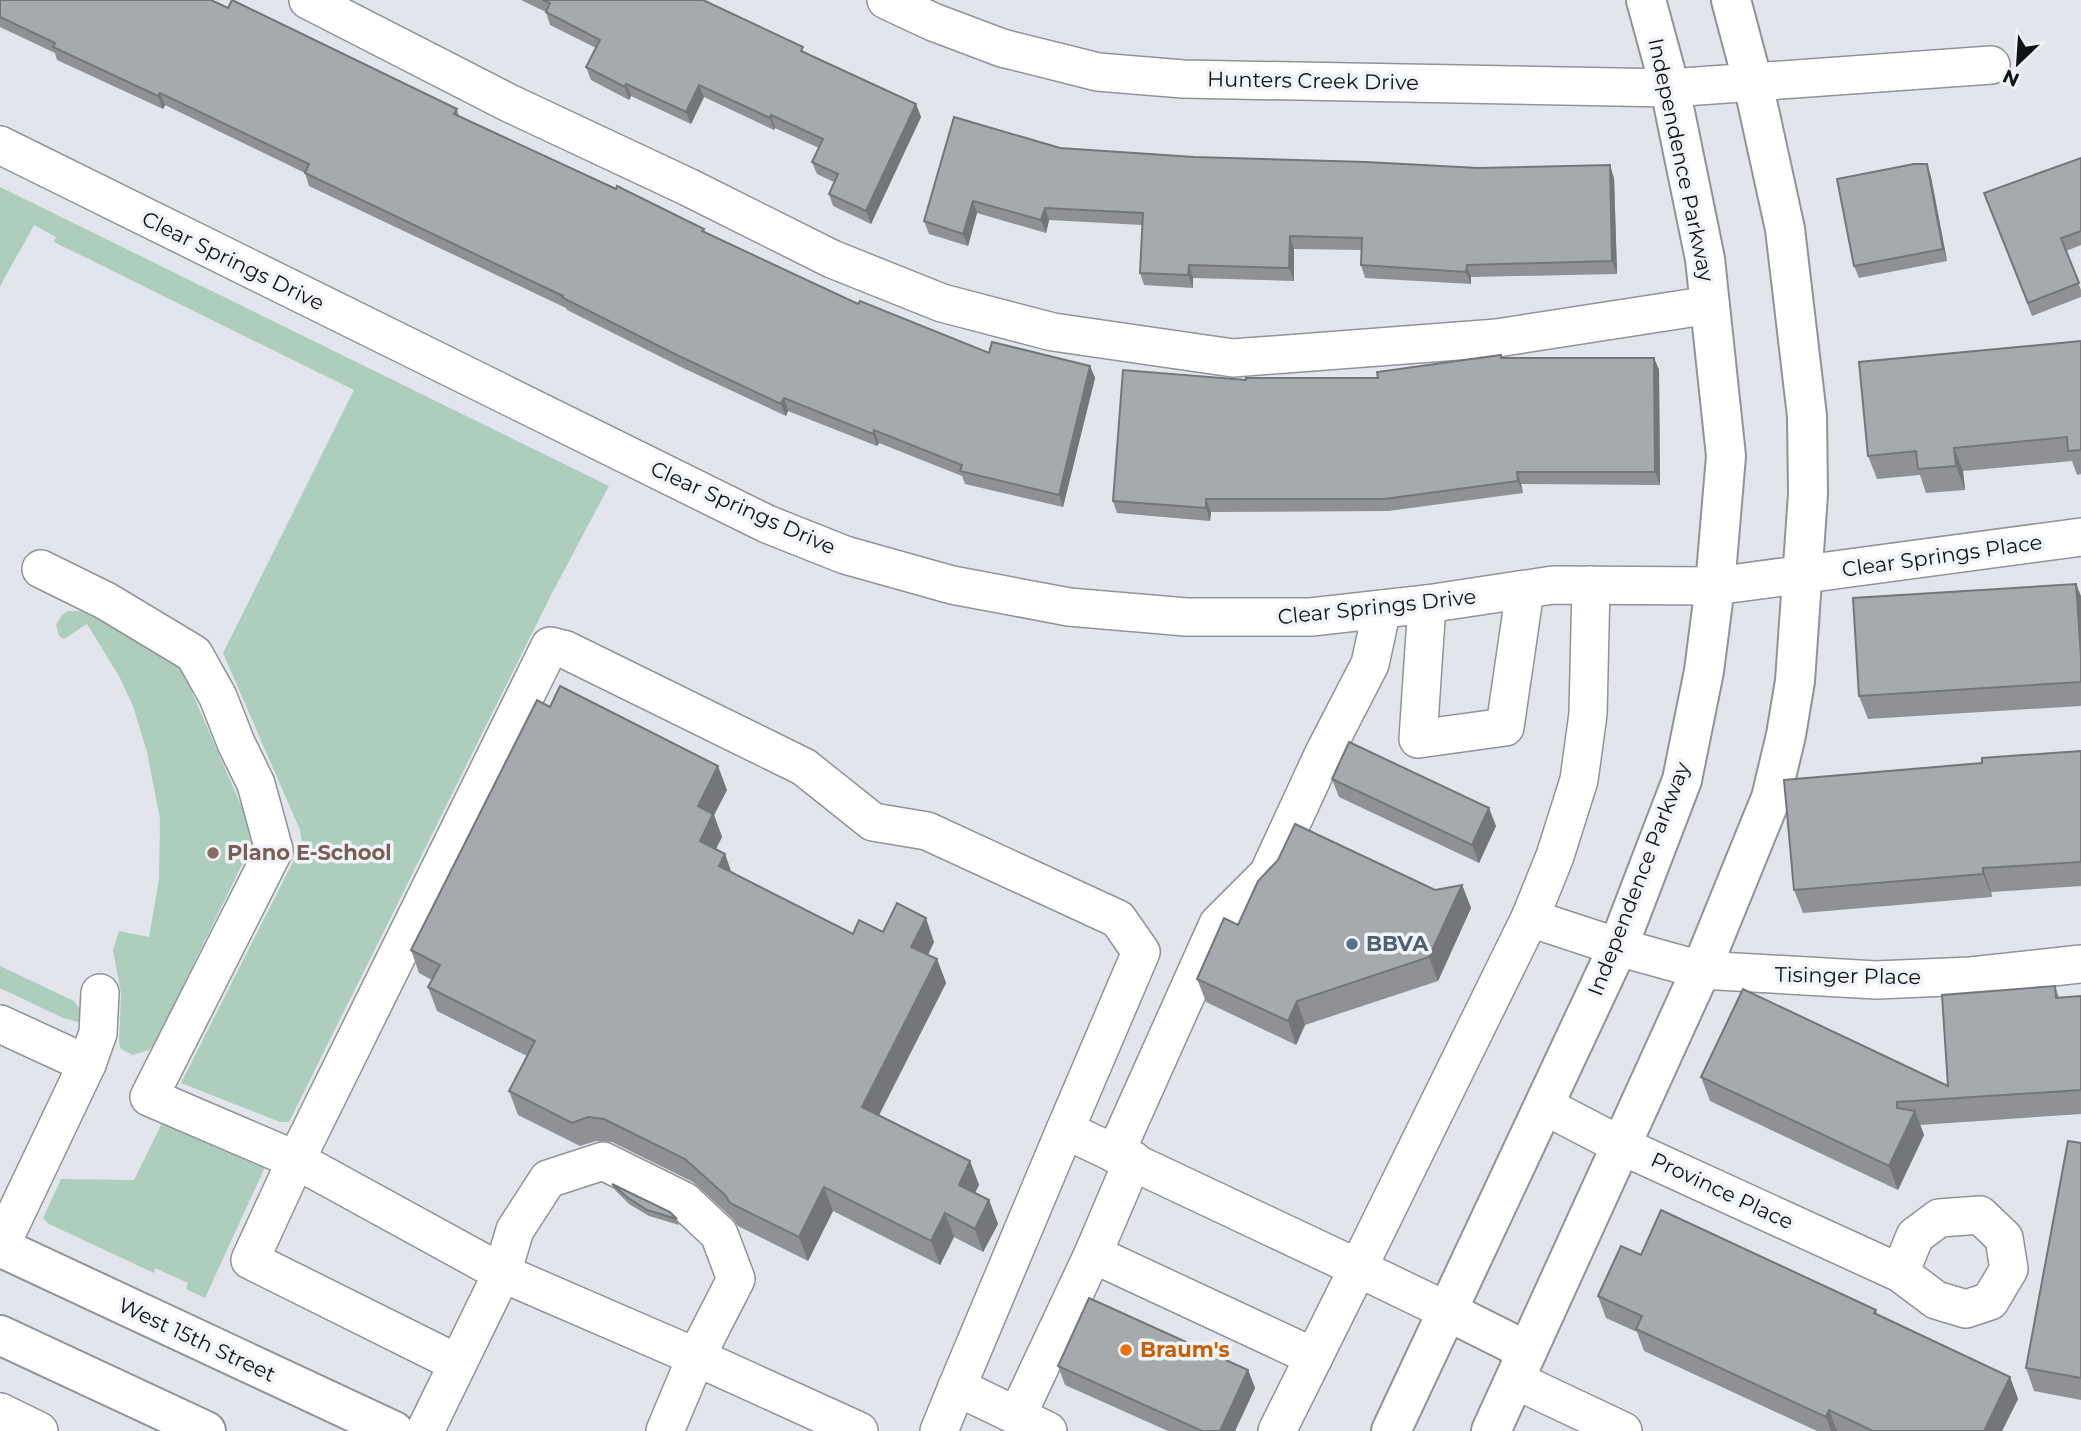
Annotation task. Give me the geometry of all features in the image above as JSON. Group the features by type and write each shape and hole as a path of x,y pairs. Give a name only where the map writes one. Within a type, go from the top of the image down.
{"main road":[{"name":"Independence Parkway","path":"1391,1431 1618,947 1682,780 1704,671 1715,586 1726,456 1705,259 1670,88 1646,0"},
{"path":"1491,1431 1701,970 1771,798 1786,735 1795,681 1803,574 1808,494 1807,416 1785,229 1753,83 1731,0"},
{"name":"West 15th Street","path":"0,1247 394,1431"},
{"path":"1447,1311 1521,1365"},
{"path":"0,1335 206,1431"}],"street":[{"path":"308,0 509,103 688,187 832,259 942,303 1053,332 1233,358 1497,338 1710,305"},
{"name":"Hunters Creek Drive","path":"886,0 933,22 1002,48 1098,72 1183,79 1670,88 1991,65"},
{"name":"Clear Springs Drive","path":"0,145 767,524 845,555 952,585 1069,607 1186,617 1311,618 1553,586 1715,586 1803,574"},
{"name":"Clear Springs Place","path":"1803,574 2081,537"},
{"path":"41,569 106,601 194,654 218,698 256,784 274,850 149,1097 296,1160 502,1273 859,1431"},
{"path":"1277,1431 1530,918 1555,856 1579,780 1588,714 1591,585"},
{"path":"1427,604 1418,739 1505,727 1525,590"},
{"path":"957,1387 1032,1424 1093,1255 1124,1157 1218,924 1268,874 1323,755 1370,664 1382,609"},
{"path":"457,1363 250,1260 296,1160 550,646 566,650 804,767 873,822 927,831 1118,919 1141,952 939,1431"},
{"name":"Tisinger Place","path":"1530,918 1618,947 1701,970 1876,980 1971,976 2081,964"},
{"path":"0,1247 87,1064 98,1033 100,993"},
{"path":"0,1024 87,1064"},
{"name":"Province Place","path":"1545,1106 1620,1145 1900,1273"},
{"path":"1065,1130 1447,1311"},
{"path":"425,1431 502,1273 515,1230 548,1179 603,1161 684,1201 719,1234 736,1279 696,1357 665,1431"},
{"path":"1093,1255 1314,1357"},
{"path":"1521,1365 1623,1431"},
{"path":"0,1412 39,1431"}],"green space":[{"path":"0,187 609,486 551,595 289,1122 280,1122 181,1083 302,844 300,830 223,653 354,390 54,242 56,237 34,225 0,287"},
{"path":"68,611 82,611 165,651 181,667 254,840 156,1041 149,1050 133,1055 121,1049 119,1043 121,994 113,950 119,931 149,937 159,879 160,819 147,752 133,706 119,676 87,624 64,639 59,636 56,625"},
{"path":"0,966 74,1001 80,1009 81,1017 78,1022 63,1018 0,988"},
{"path":"163,1121 266,1165 205,1298 186,1289 188,1283 155,1268 154,1273 49,1224 43,1218 61,1179 134,1180"}],"building":[{"path":"0,0 211,0 228,8 232,0 457,109 454,114 616,189 617,186 704,229 702,231 858,304 860,301 989,353 992,342 1090,366 1059,495 960,471 962,465 874,430 873,434 784,398 781,404 305,173 309,164 160,93 158,96 53,47 55,43 0,17"},
{"path":"543,0 703,0 803,47 801,51 916,104 866,211 829,194 838,174 812,162 823,139 699,85 686,112 626,84 625,87 586,67 600,40 546,12 550,3"},
{"path":"954,117 1060,148 1194,157 1478,168 1610,165 1612,261 1467,265 1466,272 1361,265 1362,238 1290,236 1289,268 1189,265 1188,275 1140,273 1143,213 1045,208 1041,220 973,201 963,234 924,221"},
{"path":"2081,158 2081,231 2061,238 2079,283 2028,303 1984,193"},
{"path":"1914,164 1927,164 1943,249 1854,266 1837,179"},
{"path":"2081,341 2081,450 2068,451 2067,437 1954,448 1956,466 1918,469 1916,451 1868,456 1859,362"},
{"path":"1501,355 1501,358 1654,358 1655,472 1517,472 1518,481 1384,499 1206,499 1206,508 1113,501 1123,370 1246,380 1378,378 1377,372"},
{"path":"2076,584 2081,682 1859,696 1853,598"},
{"path":"560,686 718,766 698,806 713,814 700,841 725,854 719,866 853,934 859,920 883,932 897,903 926,918 911,947 937,959 862,1107 970,1161 959,1185 989,1200 975,1229 945,1213 931,1241 824,1187 799,1237 730,1203 725,1195 685,1159 604,1119 588,1117 572,1123 509,1091 535,1041 428,987 440,965 411,950 537,700 550,707"},
{"path":"1349,742 1489,808 1472,845 1332,779"},
{"path":"2081,751 2081,862 1983,868 1983,874 1794,890 1784,780 1982,763 1982,758"},
{"name":"BBVA","path":"1295,824 1435,890 1462,885 1429,957 1297,1001 1288,1021 1197,979 1224,918 1238,925 1258,881 1278,860"},
{"path":"2055,986 2056,998 2081,996 2081,1090 1897,1102 1897,1108 1915,1111 1889,1166 1701,1077 1743,989 1948,1086 1942,995"},
{"path":"2068,1141 2081,1143 2081,1378 2026,1368"},
{"path":"612,1184 670,1212 677,1219 647,1210"},
{"path":"1661,1210 1876,1310 1874,1313 2010,1377 1984,1431 1873,1431 1829,1410 1826,1417 1636,1329 1642,1316 1598,1296 1621,1246 1641,1255"},
{"name":"Braum's","path":"1089,1298 1248,1370 1220,1431 1202,1431 1058,1366"}],"place":[{"name":"Plano E-School","path":"213,853"},
{"name":"BBVA","path":"1352,944"},
{"name":"Braum's","path":"1126,1350"}]}
